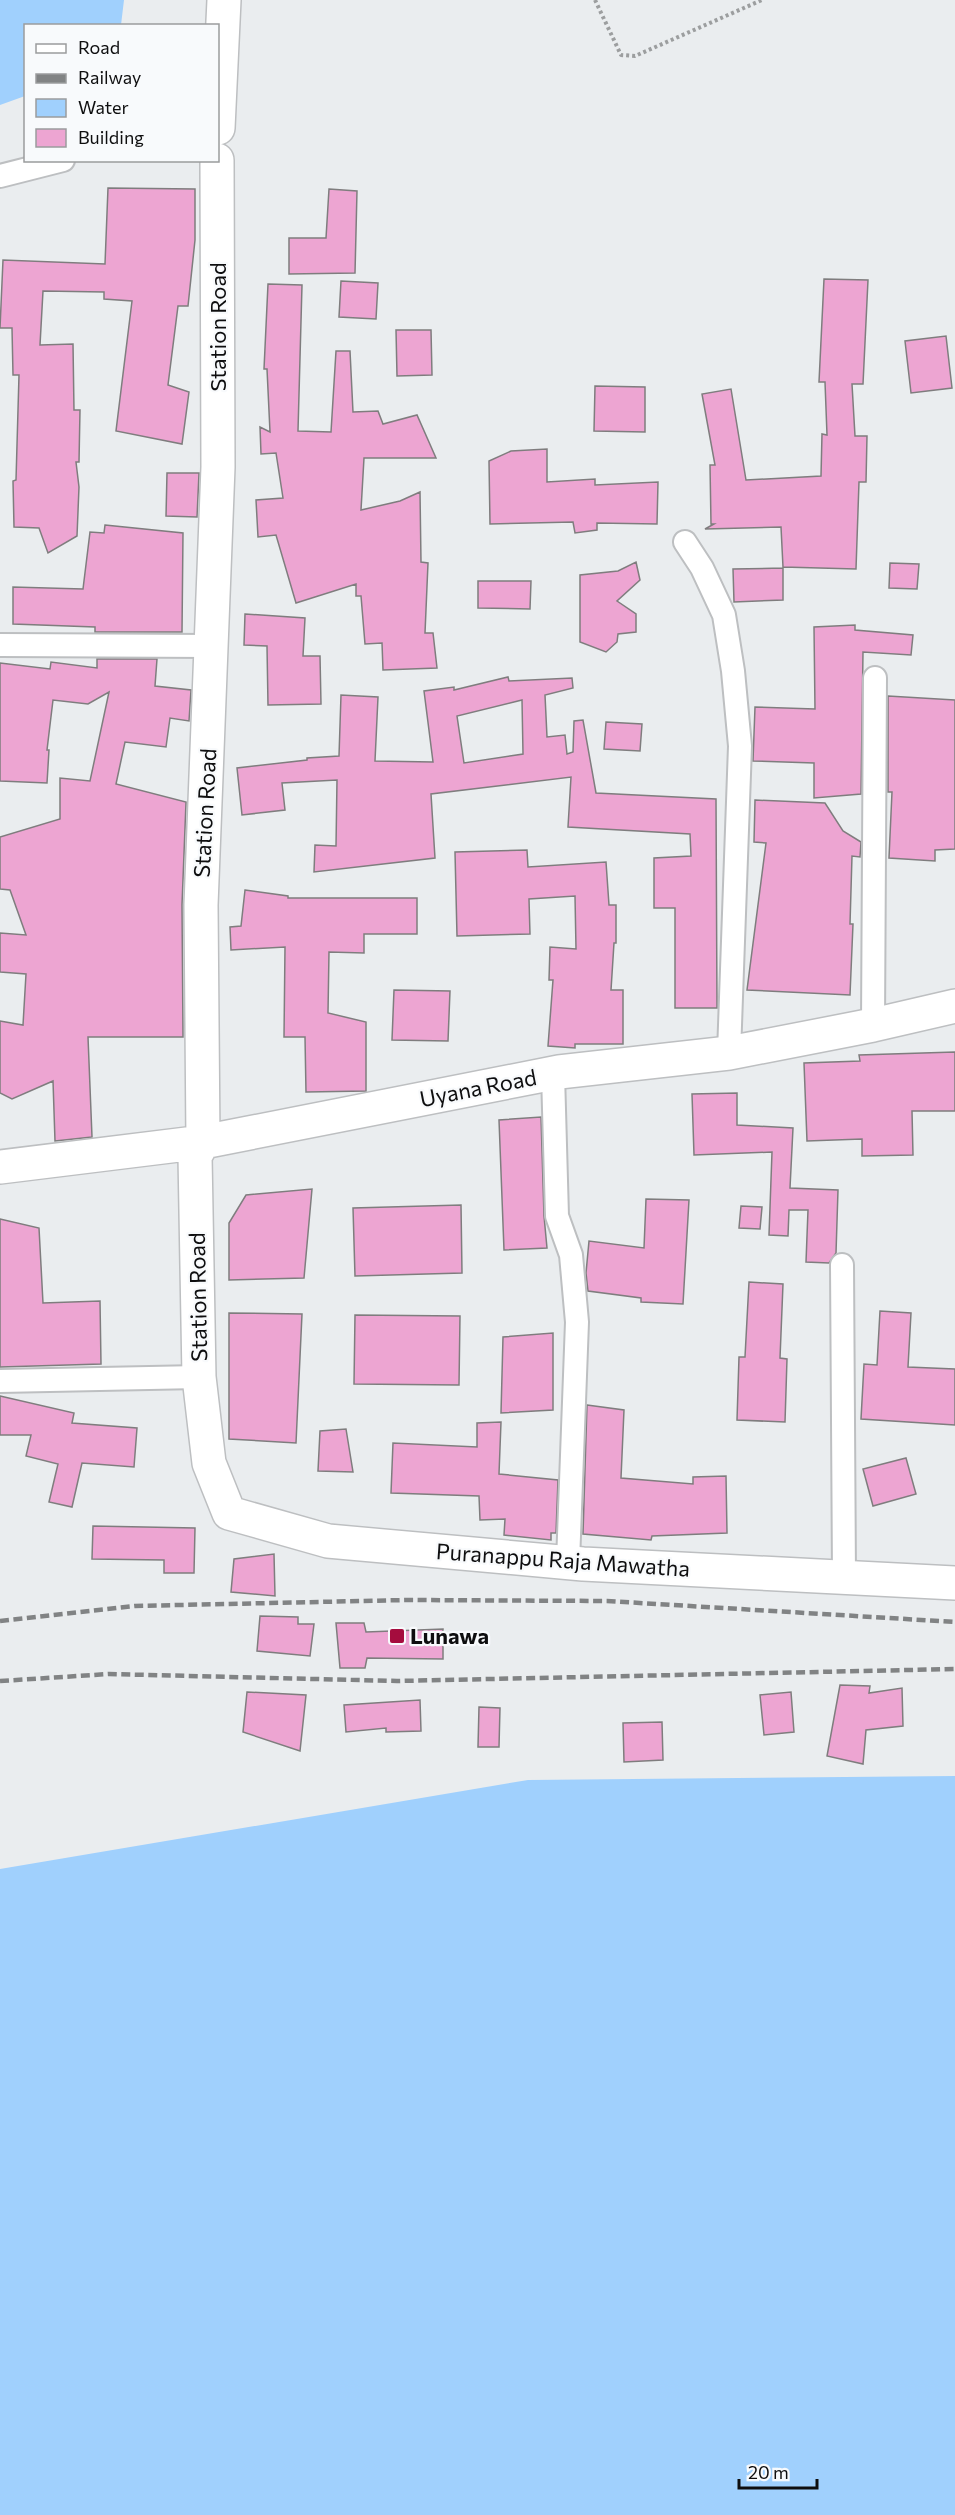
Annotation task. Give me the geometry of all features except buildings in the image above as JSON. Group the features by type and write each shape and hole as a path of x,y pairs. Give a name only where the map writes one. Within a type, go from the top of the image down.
{"street":[{"path":"219,107 224,0"},
{"path":"0,176 55,162"},
{"name":"Station Road","path":"209,1462 199,1377 195,1156 203,1142 201,905 213,646 218,467 217,162"},
{"path":"685,542 702,568 724,615 733,671 740,746 729,1053"},
{"path":"0,645 213,646"},
{"path":"873,1025 875,678"},
{"name":"Uyana Road","path":"0,1167 203,1142 559,1071 729,1053 873,1025 955,1006"},
{"path":"559,1071 553,1074 556,1216 571,1255 577,1322 568,1563"},
{"path":"842,1265 844,1577"},
{"path":"0,1381 199,1377"},
{"name":"Puranappu Raja Mawatha","path":"209,1462 229,1513 328,1541 568,1563 955,1583"}],"path":[{"path":"595,0 621,56 635,56 762,0"}],"water":[{"path":"0,0 124,0 121,24 24,24 24,96 0,105"},
{"path":"955,1776 955,2515 0,2515 0,1869 528,1780"}],"railway":[{"path":"0,1621 135,1606 406,1600 607,1601 955,1622"},
{"path":"0,1681 109,1674 397,1681 955,1669"}],"place":[{"name":"Lunawa","path":"397,1636"}]}
